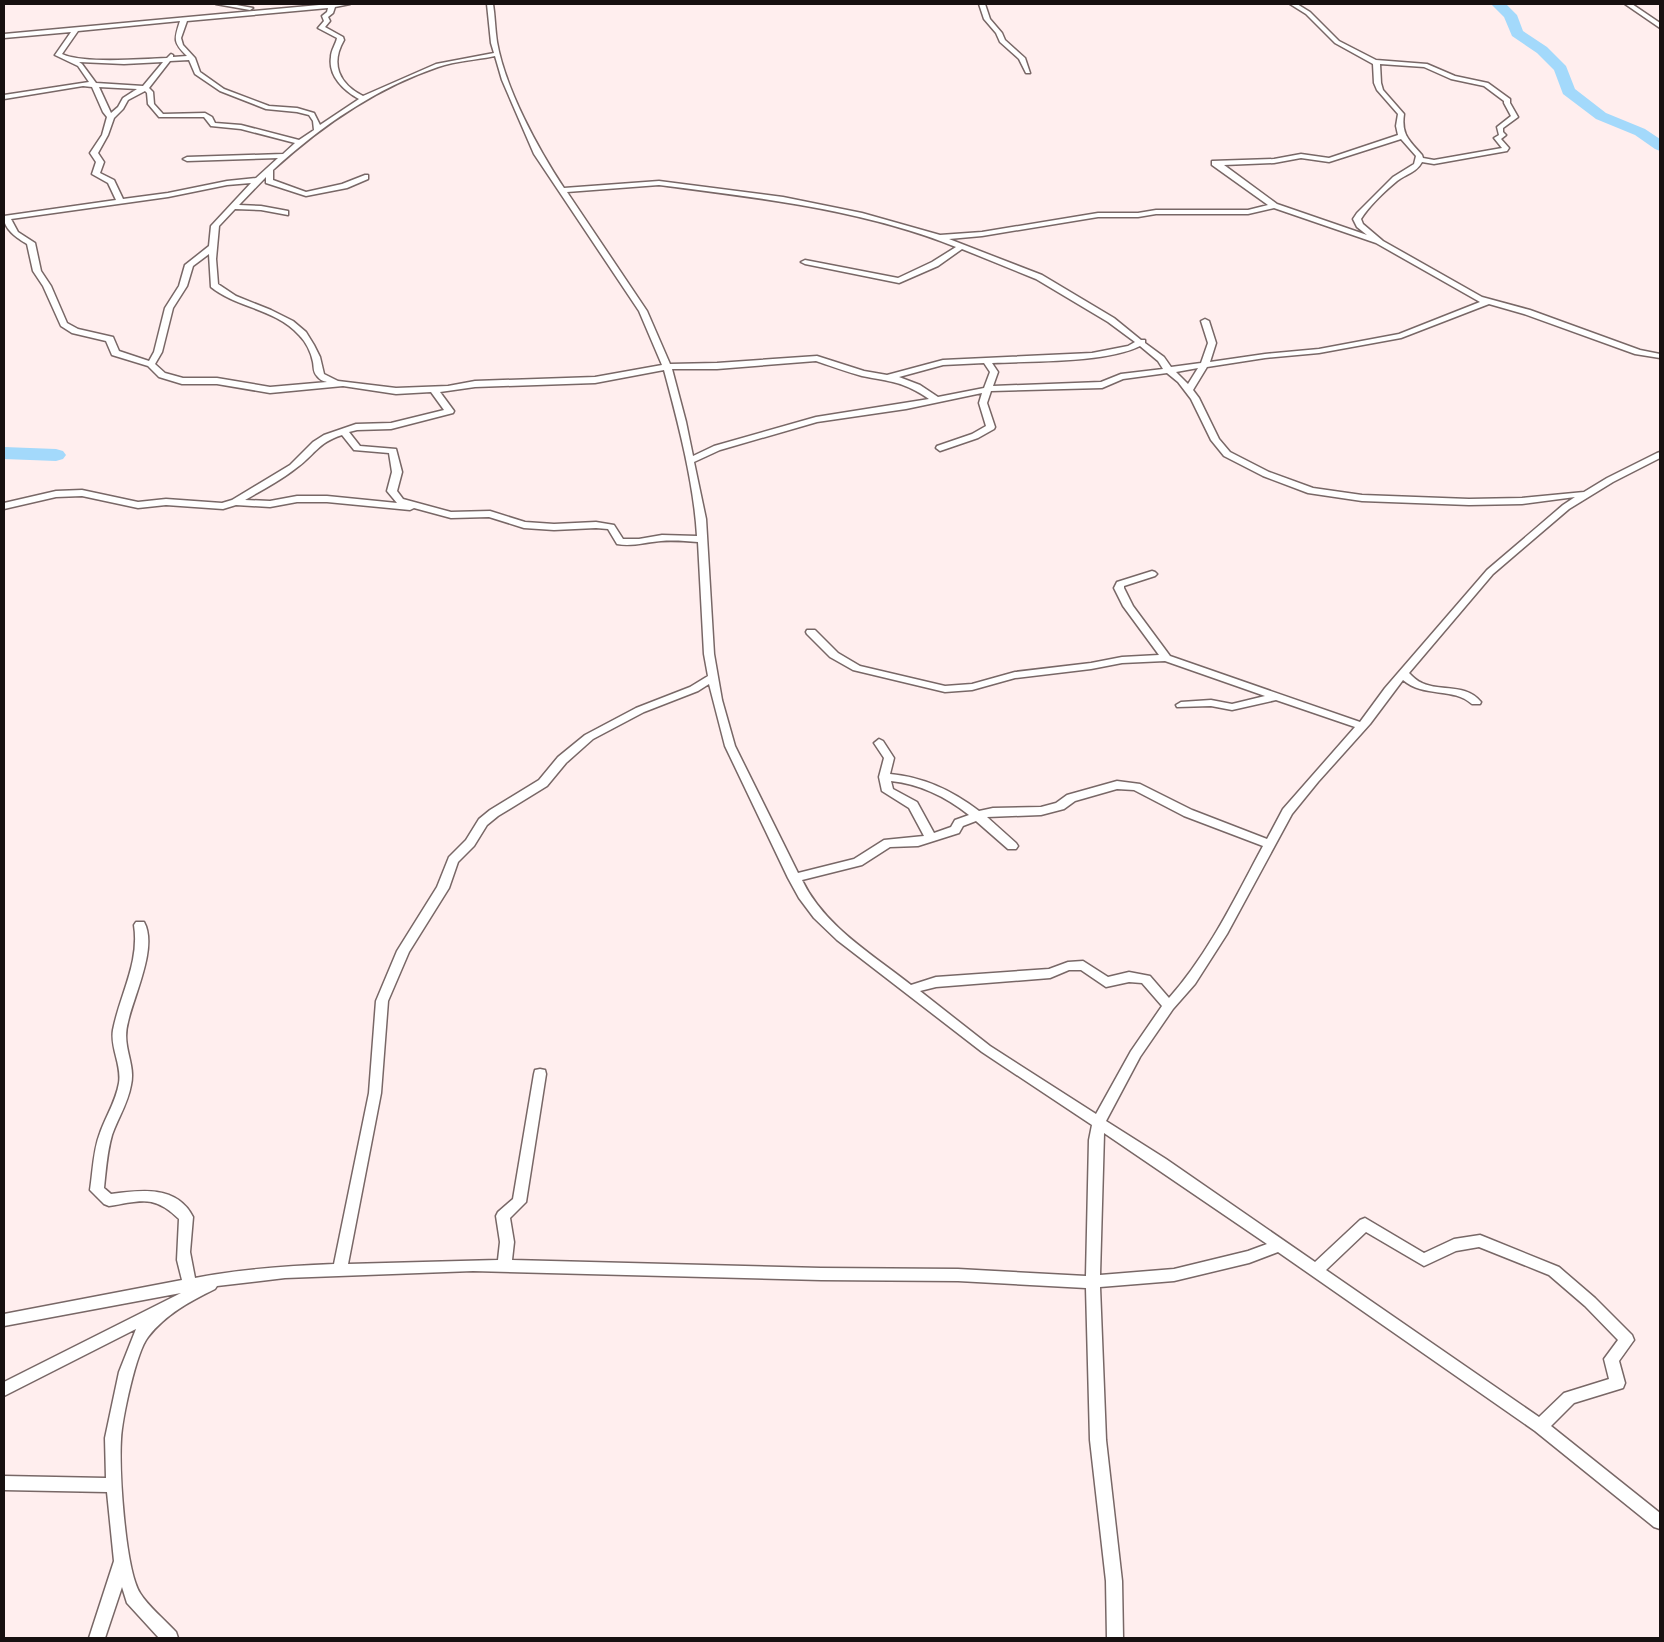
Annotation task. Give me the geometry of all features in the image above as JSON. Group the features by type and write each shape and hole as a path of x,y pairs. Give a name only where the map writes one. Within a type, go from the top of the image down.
{"street":[{"path":"219,4 242,8 296,8"},
{"path":"4,36 347,4"},
{"path":"490,4 497,54 505,80 527,132 538,154 643,310 667,367 690,461 701,519 709,654 717,700 730,746 803,896 818,915 842,937 986,1049 1099,1122 1317,1270 1540,1426 1660,1522"},
{"path":"982,4 982,12 999,33 1002,41 1022,58 1028,72"},
{"path":"1293,4 1308,13 1337,42 1356,54 1374,62 1425,65 1453,78 1486,84 1508,100 1507,103 1515,117 1500,126 1500,132 1503,135 1496,138 1506,148 1505,150 1434,162 1420,160"},
{"path":"1628,4 1650,17 1660,26"},
{"path":"332,5 330,13 325,16 327,21 320,28 340,37 341,40 334,56 336,76 346,88 364,99"},
{"path":"1650,17 1660,15"},
{"path":"184,19 178,34 180,45 192,58 197,73 224,92 268,108 304,111 312,114 316,121 317,130"},
{"path":"76,29 58,55 80,65 103,99 106,112 111,116"},
{"path":"4,43 20,35"},
{"path":"122,202 111,182 96,174 100,162 94,153 105,135 111,116 121,108 125,99 145,88 180,45"},
{"path":"497,54 429,68 364,99 300,142 258,180 215,226 212,248 214,285 229,297 248,302 292,324 304,336 312,348 317,360 319,374 324,378 387,391 448,389 475,384 535,384 594,380 667,367 716,366 811,358 821,359 862,373 889,377 917,387 935,399"},
{"path":"72,60 109,62 192,58"},
{"path":"1374,62 1378,68 1376,80 1379,89 1401,114 1399,126 1402,136 1418,152 1420,160"},
{"path":"4,97 92,84 145,88 150,92 153,108 161,116 205,115 210,118 210,123 213,125 241,127 300,142"},
{"path":"1380,242 1360,237 1330,224 1274,206 1224,168 1212,162 1274,160 1301,156 1329,160 1402,136"},
{"path":"187,159 284,156"},
{"path":"1420,160 1407,174 1397,178 1365,206 1357,219 1360,225 1380,242 1487,302 1527,312 1638,352 1660,356"},
{"path":"269,181 270,170"},
{"path":"250,190 269,181 306,194 344,186 365,178"},
{"path":"4,218 122,202 227,183 258,180"},
{"path":"563,190 650,183 693,186 783,199 857,214 938,237 962,246 1056,286 1142,342 1165,363 1168,370 1189,390 1195,398 1215,440 1227,454 1266,474 1311,490 1362,498 1469,502 1522,501 1560,498 1588,493"},
{"path":"233,206 261,208 285,213"},
{"path":"938,237 982,234 1098,214 1248,212 1274,206"},
{"path":"4,218 8,220 15,233 31,242 38,270 64,324 75,331 105,336 112,342 115,353 151,364 162,375 182,381 217,381 270,390 343,383"},
{"path":"805,262 899,281 935,264 962,246"},
{"path":"151,364 158,352 170,308 183,286 189,265 212,248"},
{"path":"690,461 717,448 816,420 885,410 1007,386 1038,388 1096,386 1121,377 1205,364 1319,351 1402,336 1487,302"},
{"path":"1189,390 1194,378 1205,364 1212,342 1205,321"},
{"path":"889,377 943,363 1092,354 1130,348 1142,342"},
{"path":"940,448 975,436 991,427 983,403 994,372 987,361"},
{"path":"235,502 293,466 316,444 343,431 356,427 405,423 450,411 440,400 434,389"},
{"path":"343,431 357,448 393,451 397,472 392,484 395,496 400,501 423,508 451,515 490,514 514,523 540,527 582,525 611,527 620,542 627,543 662,538 702,539"},
{"path":"1115,1638 1114,1581 1098,1440 1093,1282 1096,1140 1099,1122 1135,1054 1169,1006 1191,981 1223,931 1288,812 1362,726 1403,674 1490,572 1532,538 1545,524 1588,493 1660,455"},
{"path":"4,506 56,494 82,493 138,506 166,502 211,507 235,502 270,504 297,499 327,499 423,508"},
{"path":"1152,574 1120,584 1118,588 1128,606 1166,658"},
{"path":"810,632 834,655 857,668 945,689 972,687 1015,675 1091,666 1122,660 1166,658 1246,684 1276,697 1362,726"},
{"path":"1403,674 1418,686 1433,690 1460,692 1471,696 1476,702"},
{"path":"340,1269 375,1093 382,1001 403,951 443,888 453,860 470,843 488,818 543,783 562,760 590,737 640,710 694,688 714,677"},
{"path":"1181,705 1210,703 1232,707 1276,697"},
{"path":"879,743 888,758 884,777 888,791 913,805 931,838"},
{"path":"884,777 898,778 944,792 965,804 979,815 1012,846"},
{"path":"794,878 858,862 888,843 918,842 955,830 960,823 979,815 993,812 1041,811 1060,806 1072,798 1117,785 1127,785 1146,792 1188,813 1270,844"},
{"path":"140,925 143,936 139,962 129,989 118,1038 126,1073 125,1084 104,1140 97,1190 109,1200 152,1195 159,1196 173,1203 186,1217 182,1256 184,1272 191,1285"},
{"path":"908,990 936,982 1050,973 1068,966 1083,964 1106,982 1129,977 1146,979 1169,1006"},
{"path":"504,1266 507,1242 503,1216 519,1202 540,1074"},
{"path":"1317,1270 1365,1224 1424,1260 1454,1245 1480,1241 1554,1271 1590,1302 1627,1340 1611,1359 1618,1383 1569,1398 1540,1426"},
{"path":"4,1320 221,1279 284,1272 504,1266 821,1274 958,1275 1093,1282 1174,1275 1249,1257 1279,1245"},
{"path":"4,1388 221,1279"},
{"path":"170,1306 141,1334 126,1372 113,1438 114,1485 122,1561 133,1597 170,1638"},
{"path":"4,1483 114,1485"},
{"path":"98,1638 122,1561"}],"waterway":[{"path":"1498,4 1510,15 1517,33 1542,50 1561,69 1568,91 1601,116 1640,132 1660,146"},
{"path":"4,453 56,455"}]}
